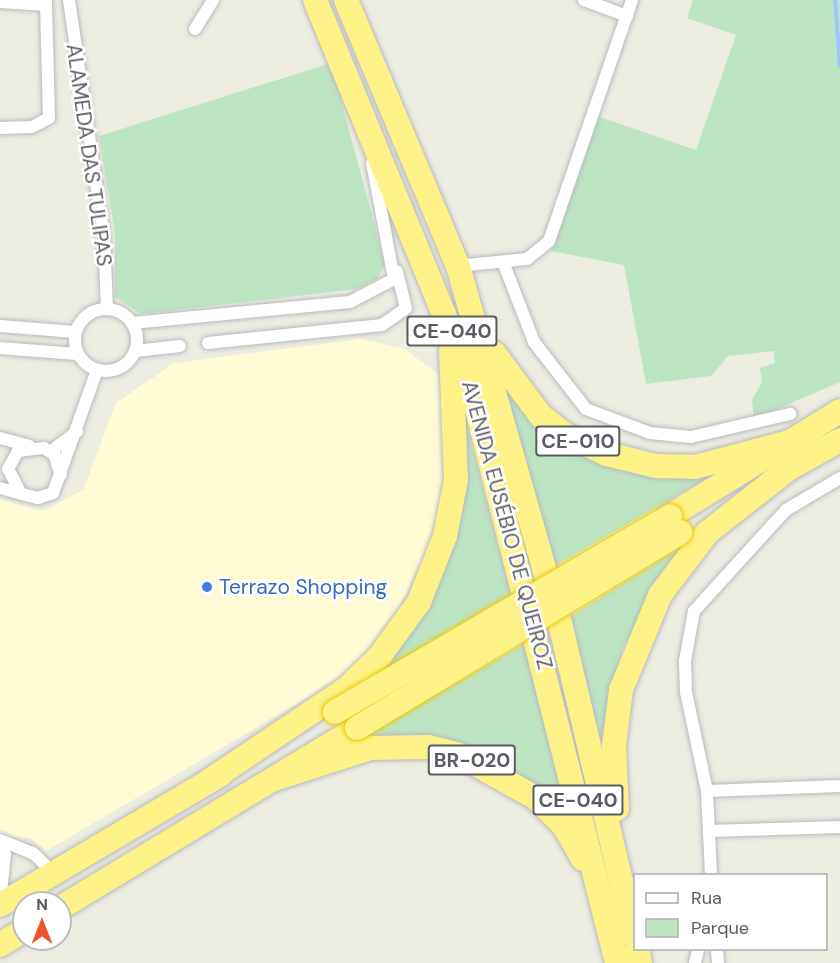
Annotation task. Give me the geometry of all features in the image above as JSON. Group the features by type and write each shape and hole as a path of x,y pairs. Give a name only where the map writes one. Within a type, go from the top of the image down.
{"highway":[{"name":"AVENIDA EUSÉBIO DE QUEIROZ","path":"315,0 353,86 467,370 617,963"},
{"name":"AVENIDA EUSÉBIO DE QUEIROZ","path":"346,0 458,266 560,622 633,932"},
{"name":"CE-010","path":"458,266 509,378 567,436 633,461 695,467 789,442 840,411"},
{"path":"206,783 346,689 380,657 419,602 445,536 456,480 448,320"},
{"path":"627,904 615,746 628,663 660,595 685,558 707,533 792,466 840,440"},
{"name":"BR-020","path":"72,902 357,728 675,524 789,442"},
{"name":"BR-020","path":"0,903 206,783 675,524 792,466"},
{"name":"BR-020","path":"274,779 370,748 428,747 481,763 550,810 577,844 602,908"}],"street":[{"name":"ALAMEDA DAS TULIPAS","path":"69,0 104,237 107,309"},
{"path":"195,29 213,0"},
{"path":"584,0 627,16"},
{"path":"458,266 527,259 549,241 632,0"},
{"path":"0,2 46,3 49,118 32,127 0,128"},
{"path":"208,343 382,325 406,308 353,86"},
{"path":"503,262 534,342 586,409 650,433 691,437 790,414"},
{"path":"77,354 75,332 84,318 107,309 132,323 350,302 394,279 397,271"},
{"path":"75,332 2,326 1,349 77,354 97,370 124,366 135,351 132,323"},
{"path":"135,351 180,346"},
{"path":"0,489 22,495 45,497 61,476 97,370"},
{"path":"50,452 77,431"},
{"path":"0,438 50,452"},
{"path":"22,495 4,474 18,451 30,447"},
{"path":"50,452 61,476"},
{"path":"711,873 707,791 686,693 685,661 694,611 759,537 821,485 840,478"},
{"path":"707,791 840,786"},
{"path":"709,831 840,827"},
{"path":"0,840 33,853 54,872"},
{"path":"0,846 5,854 0,903"}],"shaded area":[{"name":"Terrazo Shopping","path":"360,339 403,348 438,374 449,433 440,523 387,633 341,678 46,851 31,838 0,836 0,499 43,511 83,490 116,403 174,363"}],"green space":[{"path":"693,0 840,0 840,382 754,419 752,400 762,382 760,368 775,363 774,351 728,356 711,376 646,384 624,265 551,251 597,116 696,150 736,35 687,18"},
{"path":"331,63 385,264 377,279 357,289 141,314 115,297 115,233 99,136"},
{"path":"506,390 544,429 718,471 555,566"},
{"path":"466,425 511,594 374,676 459,523"},
{"path":"683,546 622,649 600,744 571,616"},
{"path":"524,644 567,818 526,779 483,755 397,736 363,737"}],"waterway":[{"path":"835,0 840,66"}],"place":[{"name":"Terrazo Shopping","path":"207,587"}]}
